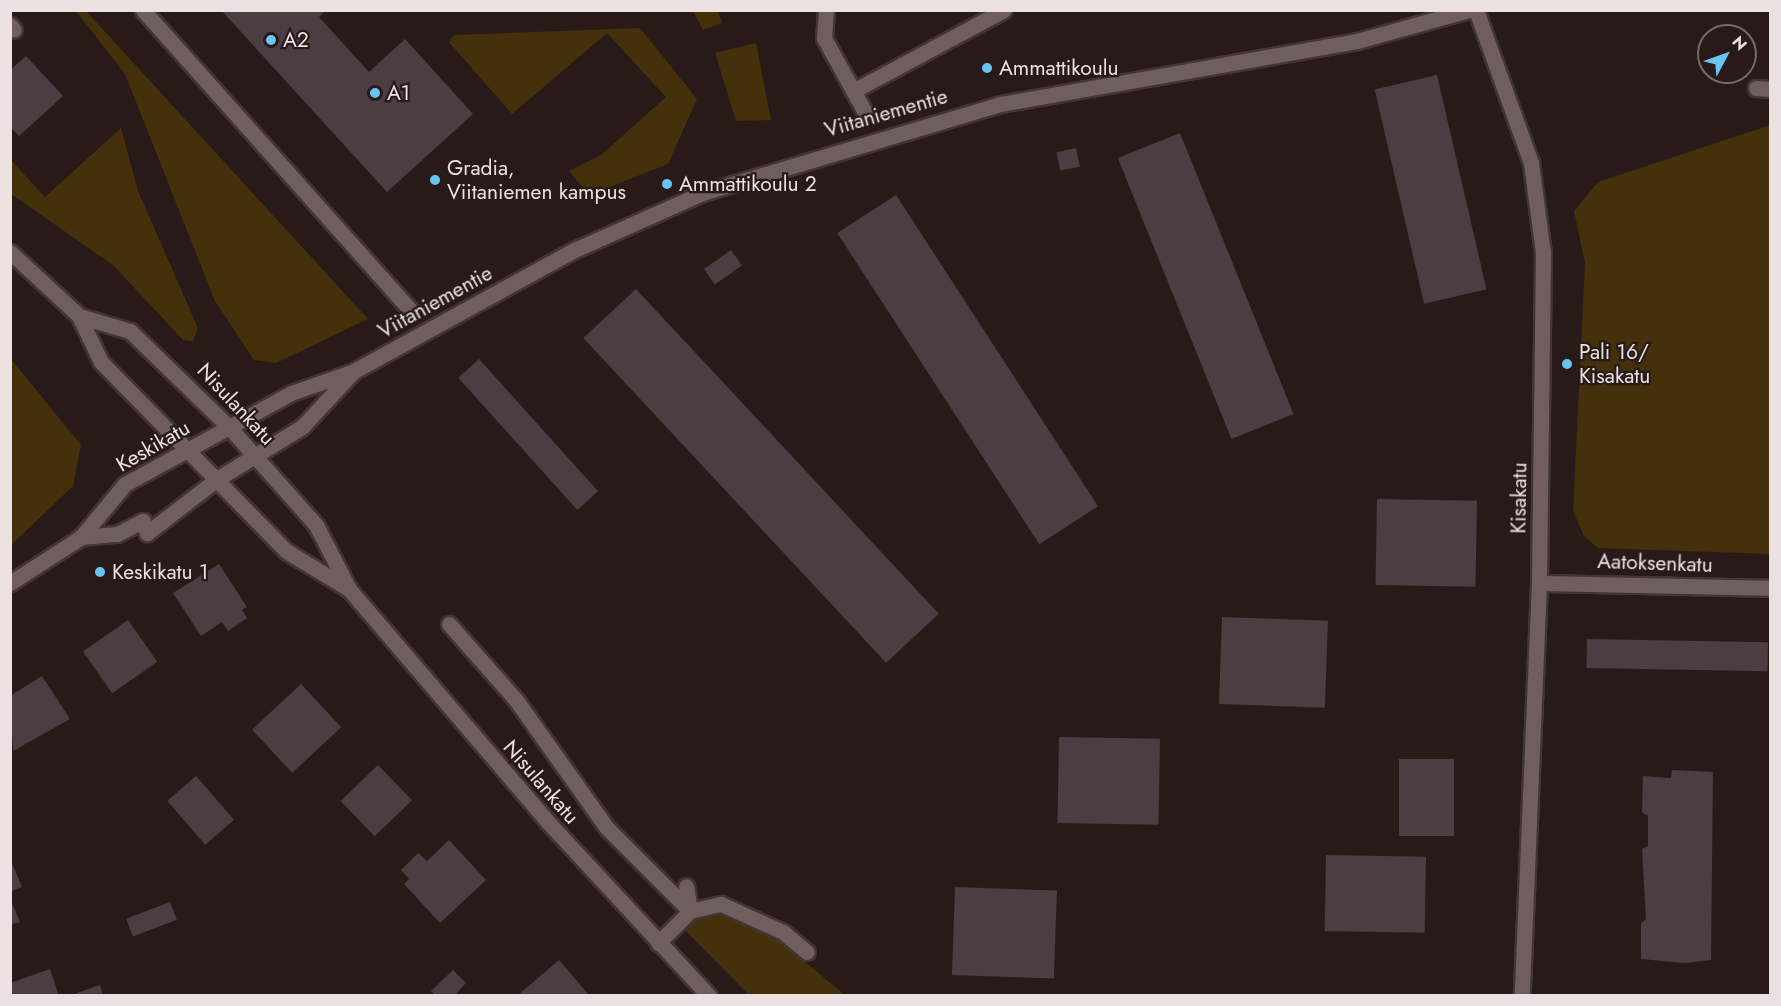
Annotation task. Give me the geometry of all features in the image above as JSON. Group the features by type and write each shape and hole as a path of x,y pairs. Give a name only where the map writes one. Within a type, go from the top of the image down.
{"street":[{"path":"143,10 411,311"},
{"path":"826,10 824,38 866,114"},
{"path":"853,91 1004,10"},
{"name":"Viitaniementie","path":"229,427 291,393 354,371 572,251 702,193 1000,104 1357,41 1469,10"},
{"name":"Kisakatu","path":"1476,10 1531,163 1543,253 1539,583 1522,996"},
{"name":"Nisulankatu","path":"10,252 78,316 101,362 286,551 348,589"},
{"name":"Nisulankatu","path":"78,316 130,331 229,427 316,525 348,589 658,943 709,996"},
{"name":"Viitaniementie","path":"217,479 302,427 354,371"},
{"name":"Keskikatu","path":"10,583 81,537 125,484 229,427"},
{"name":"Keskikatu","path":"81,537 117,534 143,521 147,533 217,479"},
{"name":"Aatoksenkatu","path":"1539,583 1770,588"},
{"name":"Nisulankatu","path":"449,624 516,700 607,828 690,911"},
{"path":"686,886 690,911"},
{"path":"658,943 690,911 721,904 783,932 807,952"}],"shaded area":[{"path":"76,11 86,11 368,319 276,363 254,360 215,301 125,74"},
{"path":"693,11 718,11 722,23 703,30"},
{"path":"640,28 697,99 668,164 589,195 569,171 601,155 666,97 607,33 512,114 449,42 454,35"},
{"path":"756,43 771,120 736,121 715,53"},
{"path":"1770,125 1770,554 1598,548 1584,536 1573,511 1585,263 1574,211 1598,182"},
{"path":"121,128 138,191 198,328 193,341 183,340 113,265 11,194 11,160 45,197"},
{"path":"11,359 81,445 73,486 11,545"},
{"path":"721,912 780,941 845,995 749,995 683,928 694,918"}],"building":[{"name":"A1","path":"221,10 326,10 319,17 369,72 405,39 473,114 387,192"},
{"path":"26,56 63,96 19,136 10,127 10,70"},
{"path":"1437,75 1486,289 1424,304 1375,89"},
{"path":"1180,133 1294,414 1231,439 1118,158"},
{"path":"1076,148 1080,167 1060,171 1056,152"},
{"path":"896,195 1098,506 1039,544 837,233"},
{"path":"731,250 742,266 715,284 704,269"},
{"path":"636,289 939,614 886,663 583,338"},
{"path":"479,359 598,491 577,510 458,378"},
{"path":"1377,499 1477,501 1475,587 1375,585"},
{"path":"219,564 247,607 242,610 247,618 228,631 222,622 201,636 173,593"},
{"path":"1222,617 1328,621 1325,708 1219,704"},
{"path":"128,620 157,662 112,693 83,652"},
{"path":"1587,639 1768,642 1767,671 1586,668"},
{"path":"42,676 70,719 13,751 10,696"},
{"path":"301,684 341,727 292,773 252,730"},
{"path":"1059,737 1160,739 1158,825 1057,823"},
{"path":"1399,759 1454,759 1454,836 1399,836"},
{"path":"378,765 412,800 375,836 341,801"},
{"path":"1672,770 1713,772 1711,960 1685,963 1641,959 1641,923 1646,919 1642,849 1648,846 1648,816 1642,812 1643,776 1671,778"},
{"path":"196,776 234,820 205,845 167,801"},
{"path":"449,840 486,880 440,923 404,884 409,879 401,870 418,853 427,861"},
{"path":"1326,855 1426,857 1425,933 1325,931"},
{"path":"12,863 22,887 10,892 10,864"},
{"path":"955,887 1057,891 1054,979 952,975"},
{"path":"10,898 20,922 10,925"},
{"path":"170,902 177,920 133,937 126,919"},
{"path":"559,960 589,995 517,996"},
{"path":"50,969 59,996 10,996 10,983"},
{"path":"453,970 466,983 454,996 435,996 431,991"},
{"path":"100,985 103,996 71,996 71,995"}],"place":[{"name":"A2","path":"271,40"},
{"name":"Ammattikoulu","path":"987,68"},
{"name":"A1","path":"375,93"},
{"name":"Gradia, Viitaniemen kampus","path":"435,180"},
{"name":"Ammattikoulu 2","path":"667,184"},
{"name":"Pali 16/ Kisakatu","path":"1567,364"},
{"name":"Keskikatu 1","path":"100,572"}]}
